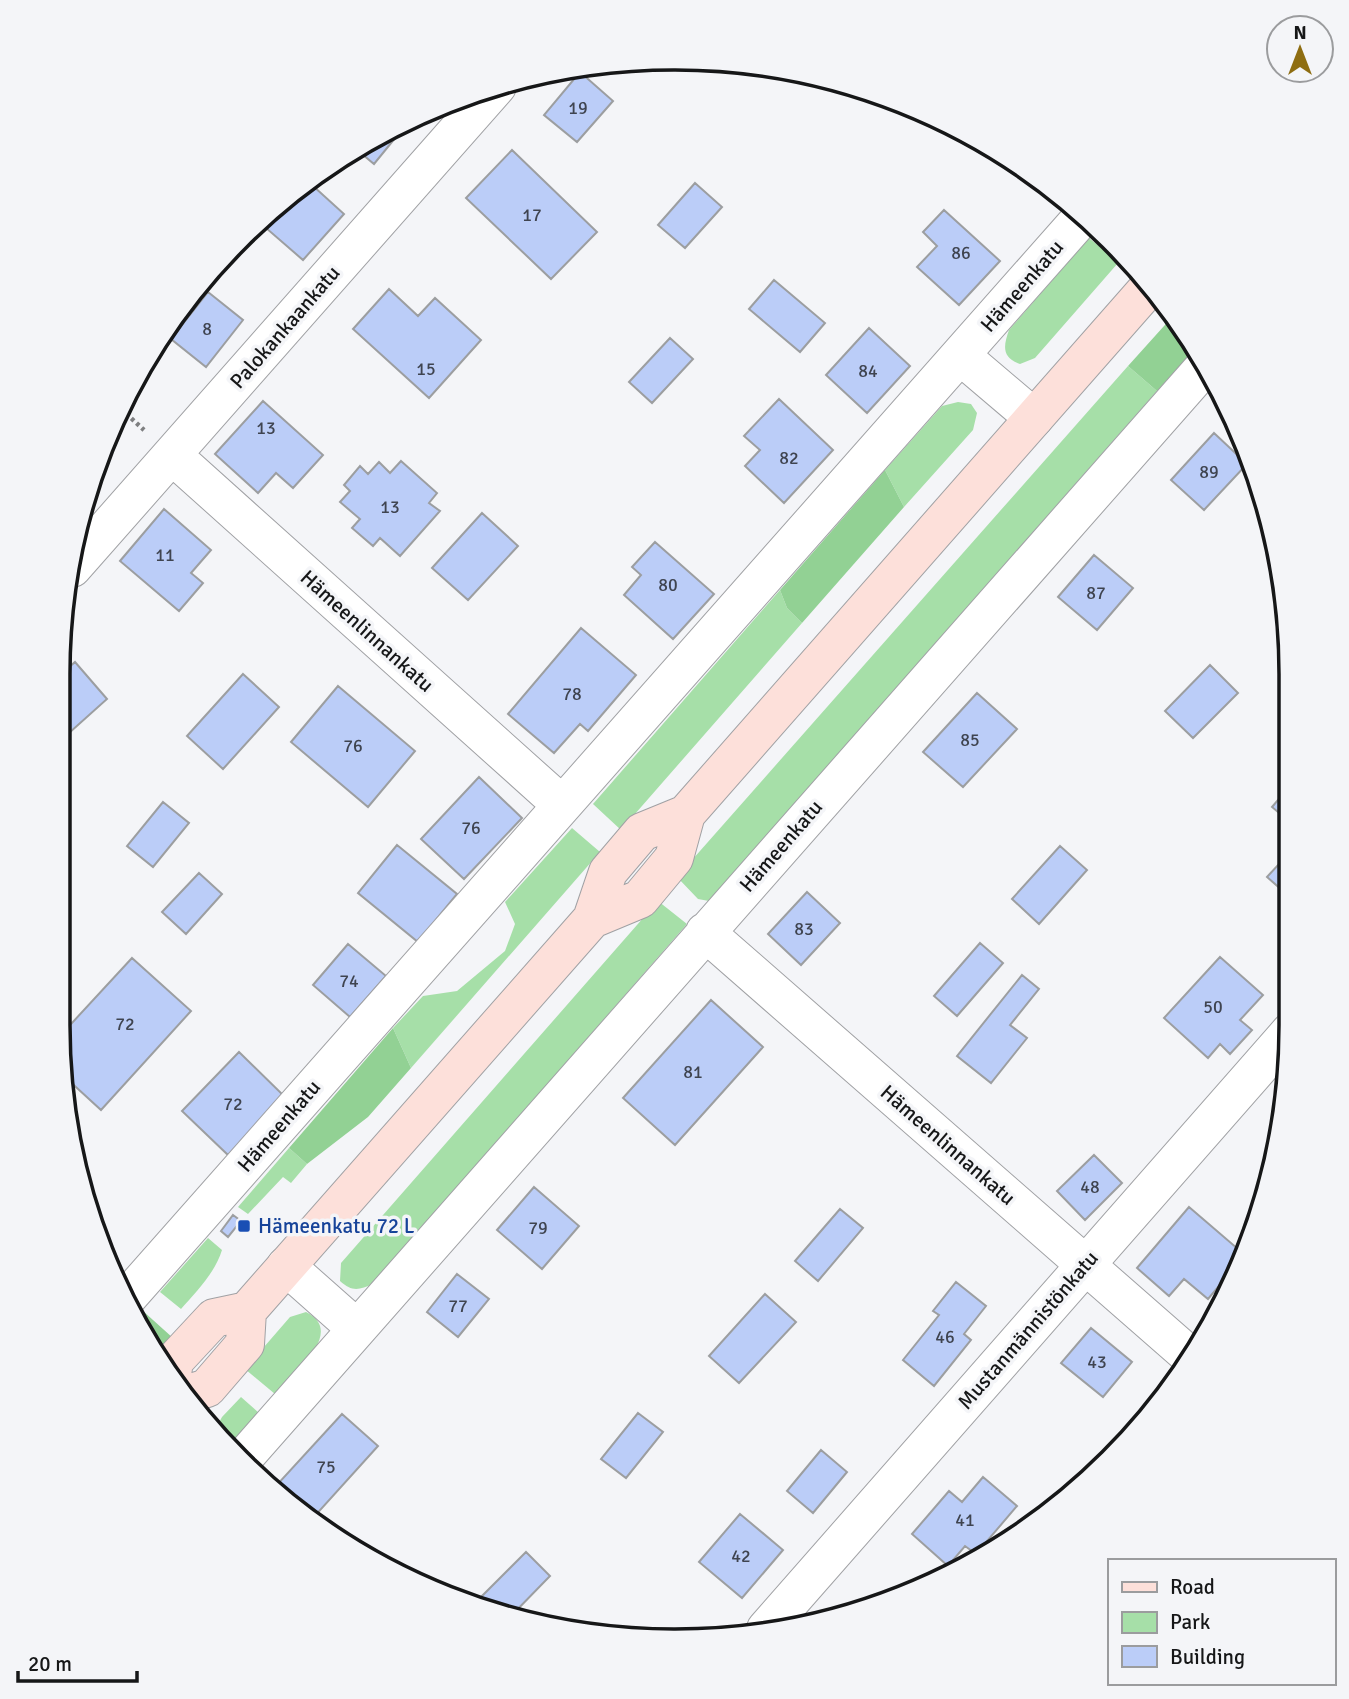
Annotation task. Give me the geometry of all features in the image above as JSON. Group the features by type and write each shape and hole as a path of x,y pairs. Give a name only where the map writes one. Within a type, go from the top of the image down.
{"main road":[{"path":"174,1362 215,1318 247,1311 592,919 608,872 642,832 686,814 1143,294"},
{"path":"195,1392 207,1388 245,1344 247,1311"}],"street":[{"name":"Palokankaankatu","path":"82,557 483,101"},
{"name":"Hämeenkatu","path":"132,1292 1077,223"},
{"path":"961,356 1034,418"},
{"name":"Hämeenkatu","path":"248,1453 1198,373"},
{"name":"Hämeenlinnankatu","path":"173,456 562,805"},
{"name":"Hämeenlinnankatu","path":"705,932 1183,1350"},
{"name":"Mustanmännistönkatu","path":"774,1620 1278,1045"},
{"path":"286,1266 356,1328"}],"green space":[{"path":"1089,238 1117,264 1035,358 1020,364 1007,355 1009,330"},
{"path":"1166,324 1188,357 1157,391 1128,366"},
{"path":"1128,366 1157,391 709,901 698,899 677,877"},
{"path":"958,402 971,404 977,413 973,430 904,507 885,470 942,406"},
{"path":"885,470 904,507 802,623 787,608 780,590"},
{"path":"780,590 787,608 802,623 621,830 593,804"},
{"path":"572,828 600,852 411,1068 393,1028 423,996 457,991 505,951 515,924 505,902"},
{"path":"658,901 687,924 373,1284 356,1289 340,1281 341,1263"},
{"path":"393,1028 411,1068 368,1117 307,1164 289,1148"},
{"path":"289,1148 307,1164 291,1183 283,1177 248,1214 238,1207"},
{"path":"208,1238 222,1250 219,1258 204,1282 181,1309 160,1292"},
{"path":"143,1311 173,1338 164,1348 151,1327"},
{"path":"306,1312 317,1320 321,1331 319,1342 303,1365 275,1394 245,1369 290,1317"},
{"path":"241,1397 259,1413 236,1440 219,1422"}],"building":[{"path":"586,77 613,101 577,142 544,115 574,79"},
{"path":"395,139 374,164 364,156"},
{"path":"512,150 597,232 551,279 466,198"},
{"path":"695,183 722,207 685,248 658,225"},
{"path":"316,189 344,214 303,260 267,229"},
{"path":"944,210 1000,261 959,305 917,267 937,246 923,232"},
{"path":"774,280 825,323 800,352 749,309"},
{"path":"389,289 418,316 435,298 481,340 429,398 353,329"},
{"path":"208,292 243,320 206,367 172,340"},
{"path":"869,328 910,366 867,413 826,375"},
{"path":"670,338 693,359 652,403 629,382"},
{"path":"779,399 833,450 784,503 745,466 760,450 744,436"},
{"path":"263,401 323,455 293,488 276,473 258,493 215,454"},
{"path":"1214,433 1238,455 1243,469 1204,510 1171,480"},
{"path":"401,461 437,493 429,503 440,511 400,556 380,538 373,546 352,528 360,519 340,502 350,491 344,485 360,466 368,474 379,462 390,473"},
{"path":"164,509 211,550 191,573 203,583 179,611 120,561"},
{"path":"482,513 518,546 468,600 432,568"},
{"path":"655,542 714,594 673,639 624,595 641,575 632,567"},
{"path":"1094,555 1133,588 1097,630 1058,597"},
{"path":"581,628 636,675 588,731 580,724 554,753 508,714"},
{"path":"75,662 107,699 70,732 70,674 70,666"},
{"path":"1210,665 1238,693 1193,738 1165,711"},
{"path":"243,674 279,707 223,769 187,736"},
{"path":"338,686 415,751 368,807 291,742"},
{"path":"977,693 1017,729 963,787 923,752"},
{"path":"479,777 522,818 464,879 421,839"},
{"path":"1279,799 1279,813 1272,807"},
{"path":"163,802 189,823 153,867 127,846"},
{"path":"397,845 457,894 418,942 358,893"},
{"path":"1060,846 1087,870 1039,924 1012,899"},
{"path":"1279,864 1279,888 1267,877"},
{"path":"199,873 222,894 186,934 162,912"},
{"path":"807,892 840,923 801,965 768,934"},
{"path":"980,943 1003,963 957,1016 934,996"},
{"path":"348,944 386,976 350,1017 313,985"},
{"path":"1220,957 1263,995 1240,1020 1252,1030 1230,1054 1220,1044 1208,1058 1164,1018"},
{"path":"132,958 191,1011 101,1110 73,1084 70,1025"},
{"path":"1022,975 1039,989 1010,1025 1027,1038 991,1083 957,1056"},
{"path":"711,1000 763,1047 675,1145 623,1098"},
{"path":"239,1052 285,1097 228,1155 182,1111"},
{"path":"1094,1155 1122,1183 1085,1220 1057,1191"},
{"path":"534,1187 579,1226 542,1269 497,1230"},
{"path":"1189,1207 1236,1247 1220,1284 1208,1299 1184,1279 1169,1296 1137,1268"},
{"path":"840,1209 863,1228 818,1281 795,1261"},
{"path":"233,1215 241,1221 228,1237 221,1231"},
{"path":"457,1274 489,1299 458,1337 427,1312"},
{"path":"956,1282 986,1306 964,1334 971,1340 934,1386 903,1360 939,1315 933,1311"},
{"path":"765,1294 796,1322 739,1383 709,1356"},
{"path":"1091,1328 1132,1362 1103,1397 1061,1363"},
{"path":"638,1413 663,1432 626,1478 601,1459"},
{"path":"342,1414 378,1446 318,1512 280,1482"},
{"path":"821,1450 847,1472 813,1513 787,1491"},
{"path":"983,1477 1017,1506 986,1542 972,1551 965,1546 946,1565 912,1534 949,1491 962,1502"},
{"path":"740,1514 783,1550 742,1598 699,1562"},
{"path":"526,1552 550,1576 519,1608 481,1597"}],"place":[{"name":"Hämeenkatu 72 L","path":"244,1226"}]}
